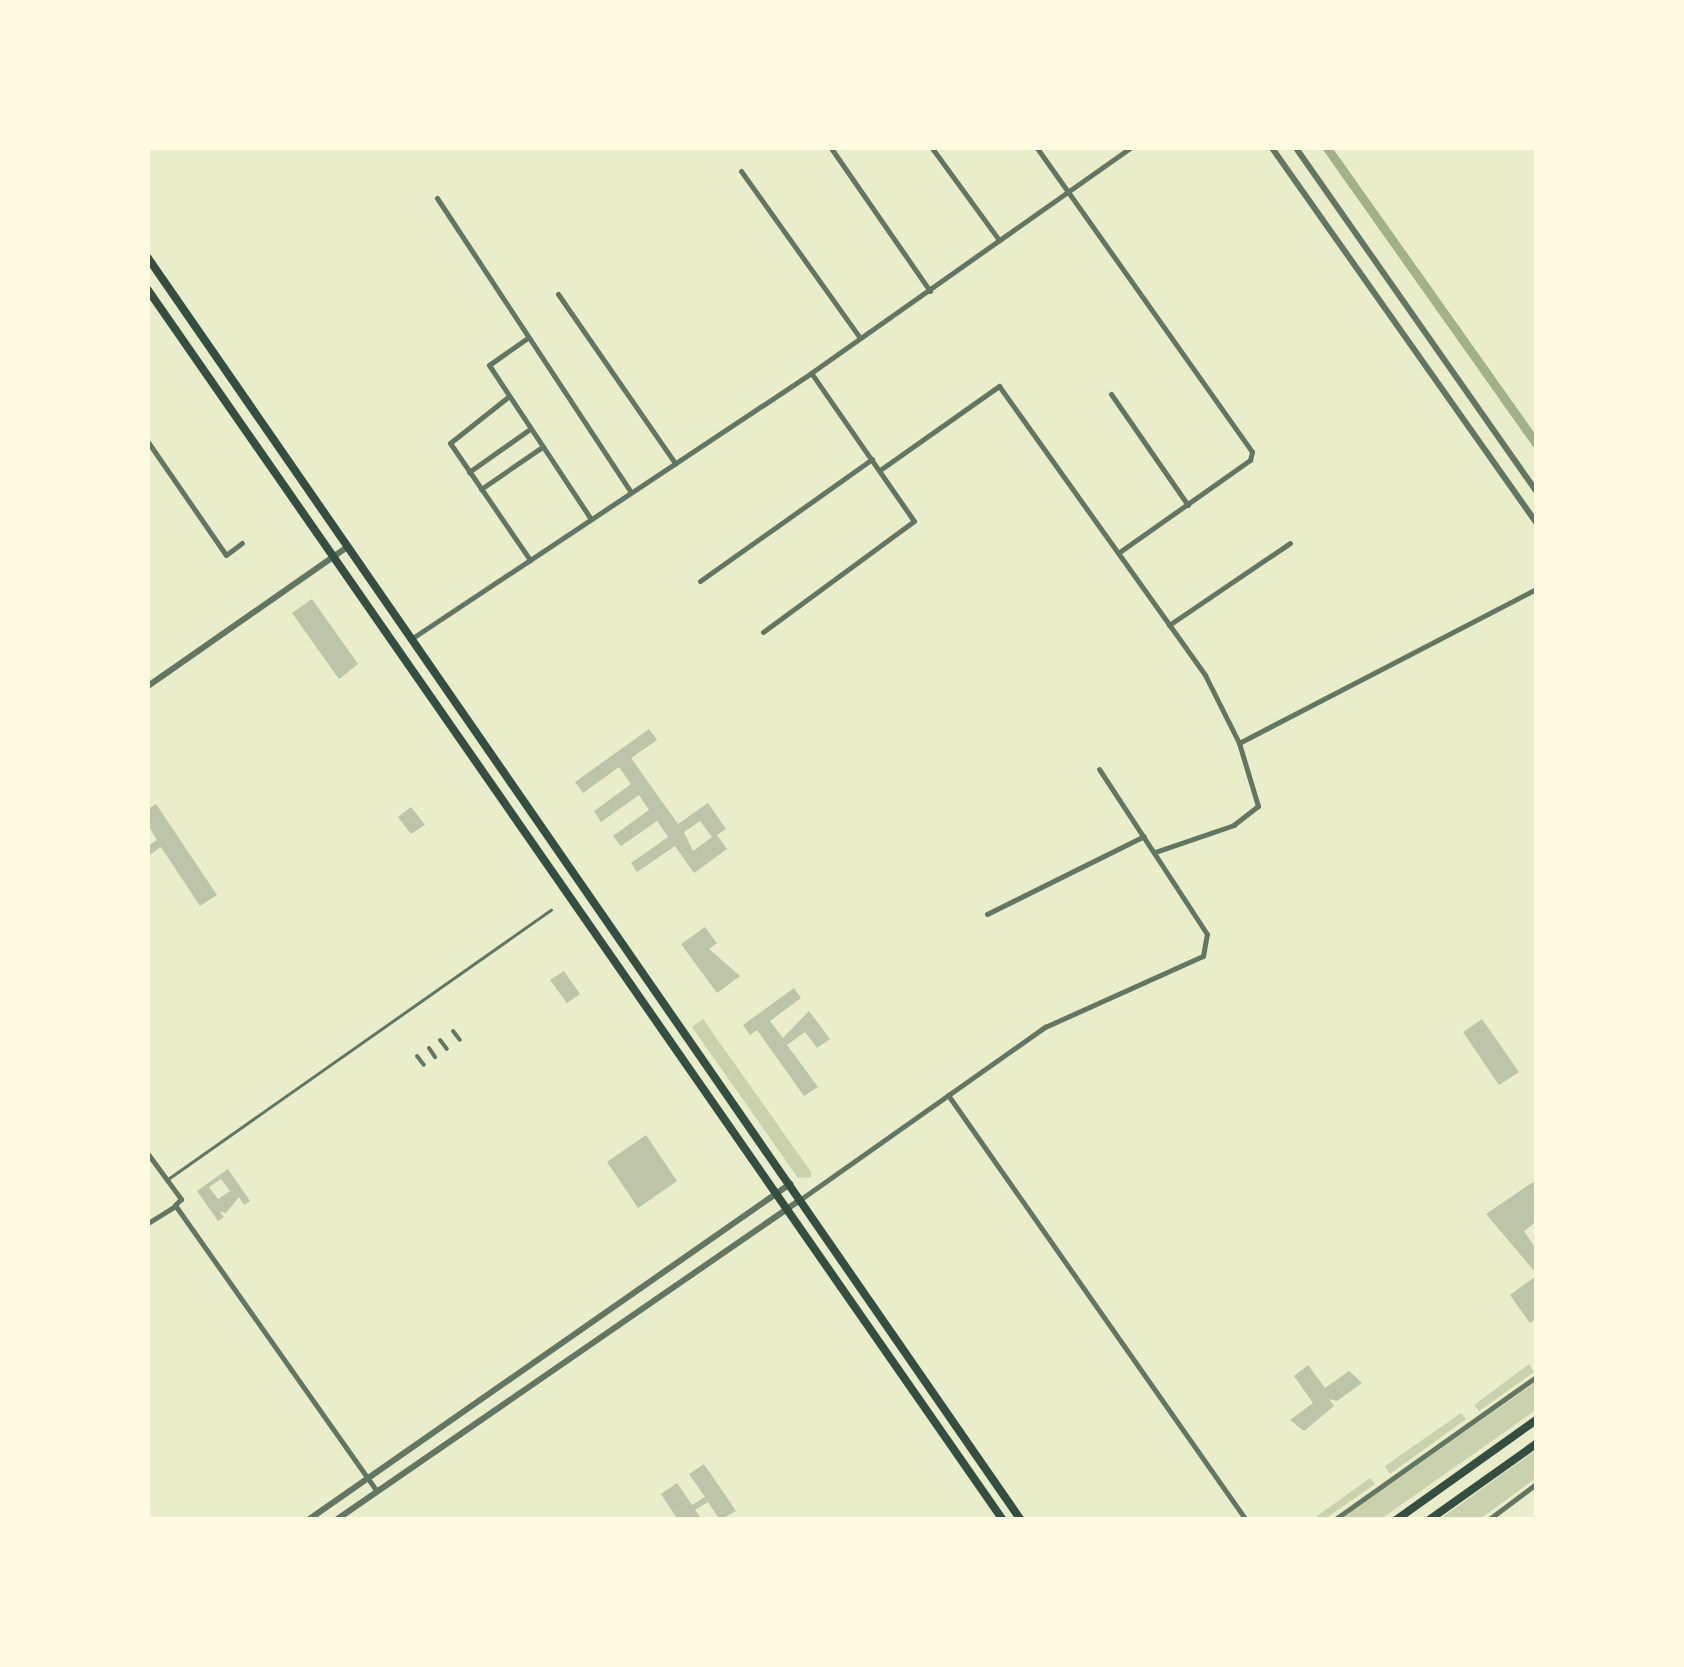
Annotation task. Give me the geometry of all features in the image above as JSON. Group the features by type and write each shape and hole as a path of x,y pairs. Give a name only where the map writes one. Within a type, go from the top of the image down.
{"main road":[{"path":"148,258 1021,1520"},
{"path":"148,290 1002,1520"},
{"path":"1396,1520 1536,1420"},
{"path":"1429,1520 1536,1444"}],"street":[{"path":"831,148 930,291"},
{"path":"932,148 999,240"},
{"path":"1037,148 1250,445 1250,460 1118,553"},
{"path":"411,639 811,373 1130,148"},
{"path":"1272,148 1536,522"},
{"path":"1296,148 1536,491"},
{"path":"741,172 860,338"},
{"path":"437,198 631,492"},
{"path":"558,294 675,463"},
{"path":"526,338 489,364 591,519"},
{"path":"763,632 912,524 880,470 811,373"},
{"path":"880,470 999,386 1205,675 1239,744 1258,806 1234,825 1155,852"},
{"path":"1111,394 1188,504"},
{"path":"509,397 452,438 470,472 530,560"},
{"path":"470,472 530,429"},
{"path":"148,442 226,555 242,543"},
{"path":"481,488 542,446"},
{"path":"700,581 872,459"},
{"path":"1169,625 1290,542"},
{"path":"148,686 348,547"},
{"path":"1239,744 1536,590"},
{"path":"336,1520 1044,1027 1203,956 1207,934 1099,770"},
{"path":"987,914 1144,836"},
{"path":"453,1031 460,1040"},
{"path":"440,1040 447,1049"},
{"path":"428,1048 435,1058"},
{"path":"417,1056 424,1066"},
{"path":"948,1095 1246,1520"},
{"path":"148,1154 181,1200 148,1223"},
{"path":"308,1520 790,1184"},
{"path":"176,1205 377,1492"},
{"path":"1334,1520 1536,1377"},
{"path":"1488,1520 1536,1484"}],"lane":[{"path":"166,1180 550,910"}],"green space":[{"path":"703,1019 811,1177 798,1178 692,1027"},
{"path":"1529,1364 1534,1372 1479,1411 1474,1405"},
{"path":"1536,1382 1536,1410 1381,1519 1341,1519"},
{"path":"1461,1413 1466,1419 1390,1474 1385,1466"},
{"path":"1536,1450 1536,1478 1480,1519 1440,1519"},
{"path":"1370,1478 1375,1484 1325,1519 1313,1519"}],"building":[{"path":"312,599 358,664 339,679 292,613"},
{"path":"649,729 657,740 631,758 678,824 708,803 726,829 717,835 727,849 694,873 675,846 637,872 631,863 668,837 657,821 621,846 613,836 649,810 639,795 601,822 594,811 631,784 619,767 583,793 575,782","holes":["700,821 712,837 693,851 684,832"]},
{"path":"156,804 217,895 200,906 161,847 148,856 148,846 157,840 148,825 148,809"},
{"path":"411,807 425,825 411,834 398,817"},
{"path":"705,927 717,943 709,949 740,976 717,993 681,944"},
{"path":"564,971 580,994 567,1003 550,980"},
{"path":"794,988 801,998 770,1021 783,1038 809,1011 830,1039 817,1048 805,1032 787,1045 818,1087 804,1096 757,1030 750,1035 743,1025"},
{"path":"1482,1019 1519,1072 1499,1085 1463,1032"},
{"path":"646,1135 677,1181 638,1208 607,1162"},
{"path":"228,1169 250,1201 244,1205 239,1197 226,1213 219,1211 224,1217 218,1221 197,1191","holes":["221,1179 230,1191 218,1199 209,1187"]},
{"path":"1536,1180 1536,1222 1524,1231 1536,1249 1536,1273 1486,1214"},
{"path":"1536,1276 1536,1319 1530,1323 1510,1295"},
{"path":"1308,1365 1325,1388 1349,1371 1362,1383 1337,1401 1329,1399 1334,1406 1304,1431 1290,1420 1313,1403 1294,1376"},
{"path":"704,1464 736,1511 720,1520 708,1502 695,1510 702,1520 678,1520 661,1494 677,1483 692,1505 705,1497 689,1474"}],"waterway":[{"path":"1327,148 1536,443"}]}
